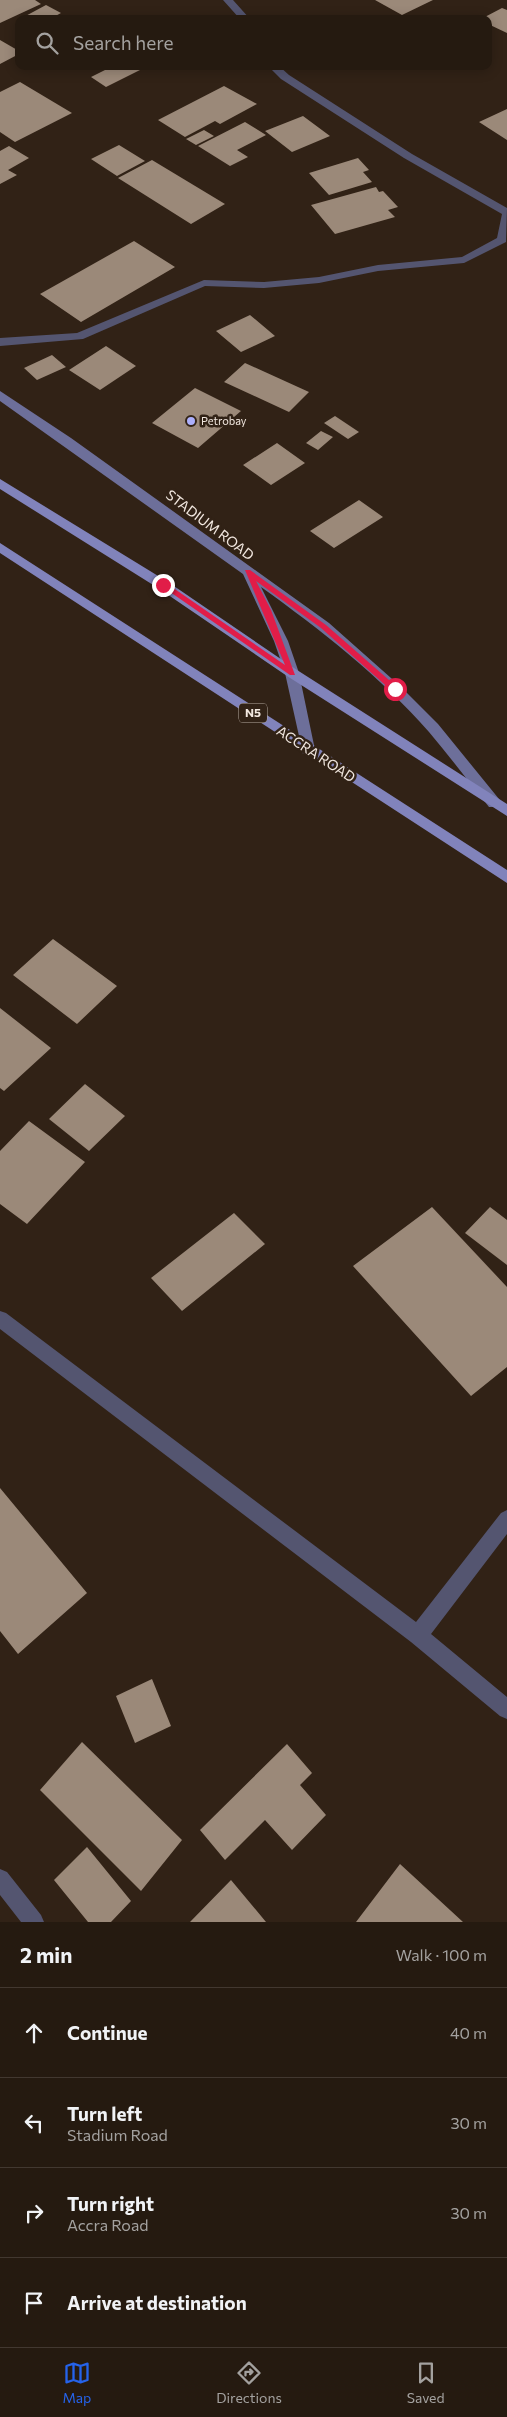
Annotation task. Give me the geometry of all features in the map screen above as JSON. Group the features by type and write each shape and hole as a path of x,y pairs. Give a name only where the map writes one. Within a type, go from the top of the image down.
{"main road":[{"name":"STADIUM ROAD","path":"0,395 67,440 247,572 278,633 292,673 308,750"},
{"path":"0,483 163,585 292,673 507,811"},
{"name":"ACCRA ROAD","path":"0,547 308,750 507,877"},
{"path":"247,572 324,626 395,689 433,728 494,803"}],"street":[{"path":"228,0 241,15"},
{"path":"0,342 79,336 204,283 264,285 319,280 378,268 464,260 502,240 507,213 408,156 285,77 277,70"},
{"path":"0,1319 418,1635 507,1709"},
{"path":"418,1635 507,1519"},
{"path":"0,1879 34,1922"}],"building":[{"path":"0,0 35,0 41,4 15,15 0,23"},
{"path":"375,0 433,0 402,15"},
{"path":"46,5 61,13 57,15 27,15"},
{"path":"502,8 507,10 507,33 492,26 492,15 489,15"},
{"path":"0,40 15,49 15,56 0,64"},
{"path":"105,70 140,70 106,87 91,77"},
{"path":"20,82 72,113 15,142 0,132 0,92"},
{"path":"224,86 257,104 220,124 215,121 185,137 158,120"},
{"path":"507,109 507,140 479,122"},
{"path":"303,116 330,136 292,152 265,131"},
{"path":"245,122 266,135 237,150 248,157 230,166 198,146"},
{"path":"204,130 214,136 196,145 186,139"},
{"path":"119,145 145,161 117,176 91,159"},
{"path":"9,146 29,158 8,170 17,175 0,184 0,151"},
{"path":"358,158 369,170 363,172 372,182 329,195 309,173"},
{"path":"152,160 225,204 191,224 118,178"},
{"path":"376,187 379,192 383,191 398,207 388,210 395,217 335,234 311,205"},
{"path":"134,241 175,267 81,322 40,294"},
{"path":"250,315 275,336 241,352 216,331"},
{"path":"106,346 136,366 100,390 69,370"},
{"path":"52,355 66,367 37,380 24,368"},
{"path":"245,363 309,392 289,412 224,382"},
{"path":"195,388 241,411 198,448 152,423"},
{"path":"335,416 359,432 348,439 324,423"},
{"path":"321,431 333,437 318,450 306,443"},
{"path":"277,443 305,463 271,485 243,465"},
{"path":"359,500 383,517 334,548 310,531"},
{"path":"53,939 117,986 77,1024 13,975"},
{"path":"0,1008 51,1048 4,1091 0,1088"},
{"path":"85,1084 125,1116 89,1151 49,1119"},
{"path":"29,1121 85,1162 27,1224 0,1204 0,1151"},
{"path":"432,1207 507,1287 507,1367 471,1396 353,1266"},
{"path":"490,1207 507,1220 507,1265 465,1233"},
{"path":"234,1213 265,1244 182,1311 151,1278"},
{"path":"0,1488 87,1593 18,1654 0,1631"},
{"path":"152,1679 171,1726 135,1743 116,1696"},
{"path":"82,1742 182,1840 141,1891 40,1790"},
{"path":"287,1744 312,1773 300,1785 326,1815 292,1850 265,1820 225,1860 200,1830"},
{"path":"87,1847 131,1901 111,1922 88,1922 54,1880"},
{"path":"400,1864 463,1922 356,1922"},
{"path":"231,1880 266,1922 190,1922"}],"place":[{"name":"Petrobay","path":"191,421"}],"route":[{"path":"163,585 292,673 281,641 247,572 324,626 395,689"}]}
